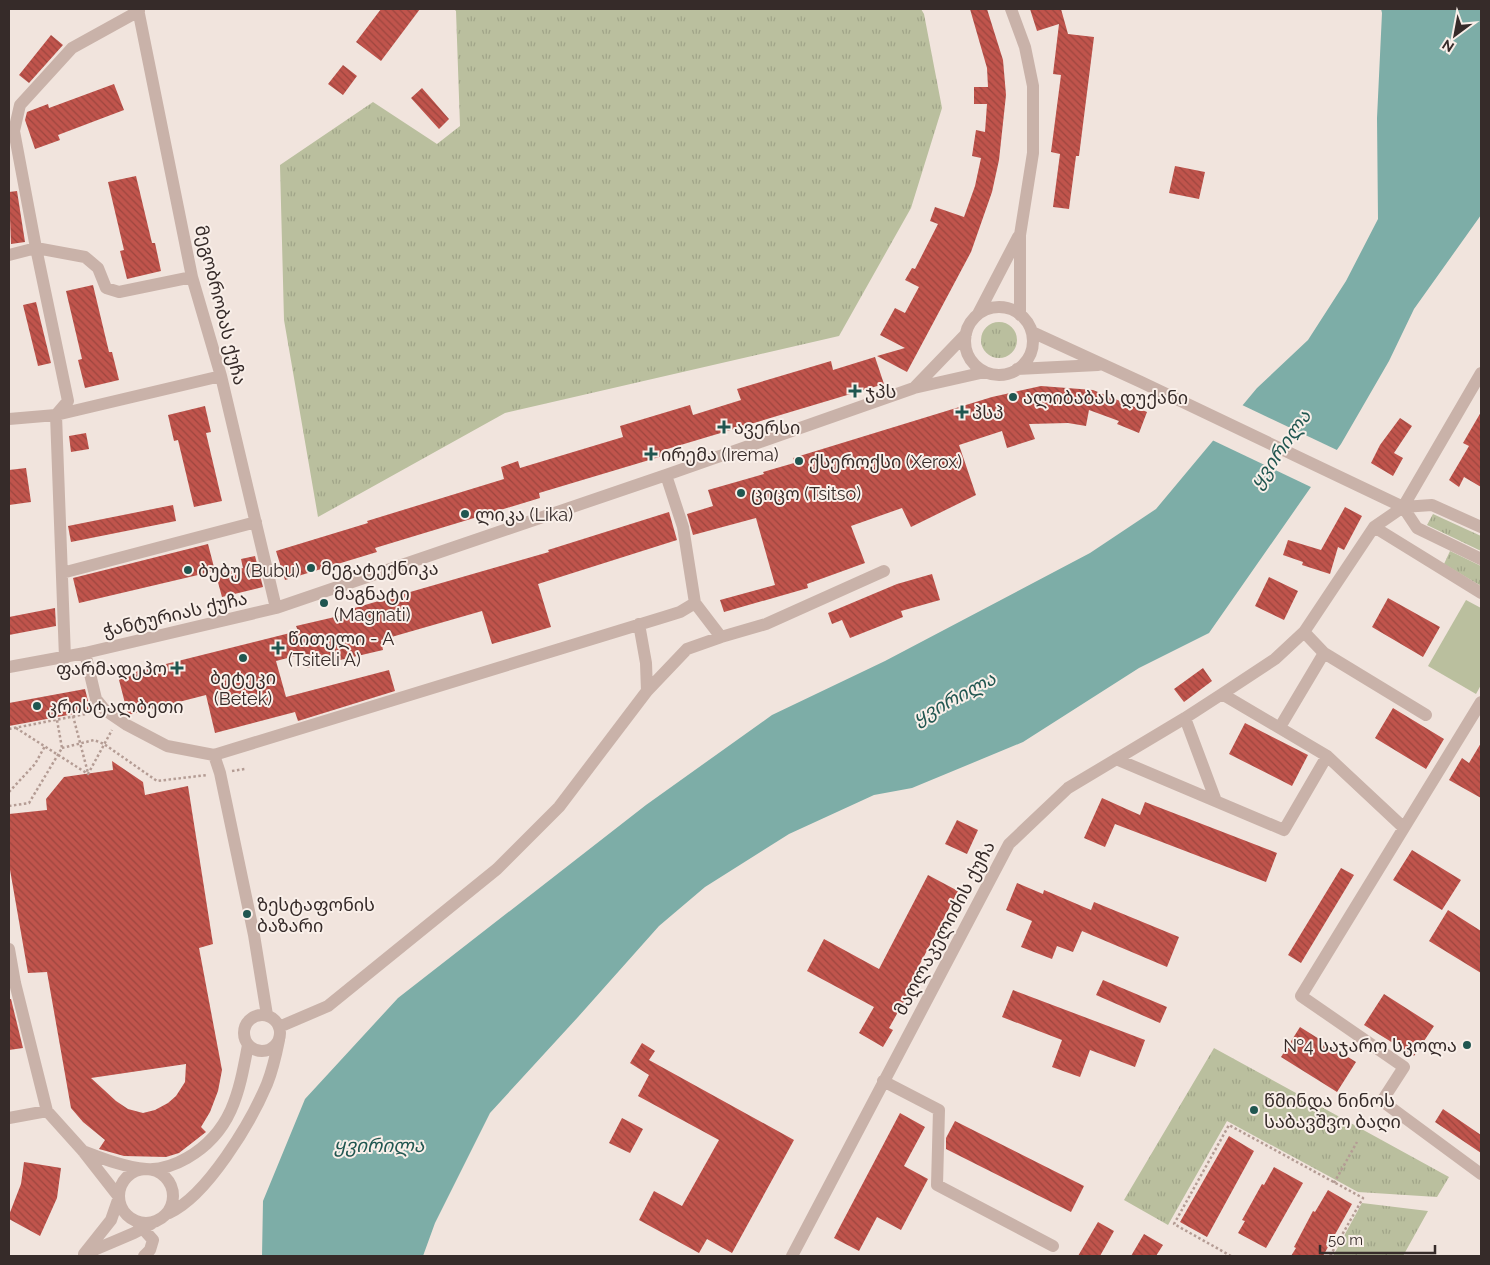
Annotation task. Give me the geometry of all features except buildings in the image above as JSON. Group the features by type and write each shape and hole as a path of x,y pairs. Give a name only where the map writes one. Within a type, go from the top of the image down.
{"street":[{"path":"1011,9 1025,47 1033,86 1033,153 1020,235 1020,315"},
{"path":"65,658 56,414 68,402 11,131 20,105 72,48 138,10"},
{"name":"მეგობრობას ქუჩა","path":"138,10 192,277 221,376 276,608"},
{"path":"1020,235 978,314 972,320 966,334 967,352 978,367 985,372 1002,375 1018,369 1101,365"},
{"path":"9,255 36,248 85,257 98,268 106,288 119,292 192,277"},
{"path":"978,314 990,308 1003,307 1009,308 1025,320 1032,332 1033,341 1029,357 1018,369"},
{"path":"1032,332 1403,506 1432,505 1481,527"},
{"name":"ჭანტურიას ქუჩა","path":"914,388 966,334"},
{"name":"ჭანტურიას ქუჩა","path":"9,667 65,658 276,608 914,388 985,372"},
{"path":"1403,506 1481,374"},
{"path":"9,419 56,414 221,376"},
{"path":"666,475 683,527 695,603 721,637"},
{"path":"1403,506 1417,528 1481,559"},
{"name":"მაღლაკელიძის ქუჩა","path":"792,1256 1009,844 1068,788 1185,718 1275,658 1304,632 1374,527 1403,506"},
{"path":"62,573 256,522"},
{"path":"1374,527 1481,593"},
{"path":"248,1045 253,1049 262,1051 273,1048 279,1033 328,1006 497,869 559,807 647,692 687,649 766,624 884,571"},
{"path":"84,653 96,699 105,710 167,746 214,755 680,612 695,603"},
{"path":"639,624 646,663 647,692"},
{"path":"1304,632 1324,653 1426,715"},
{"path":"1280,727 1324,653"},
{"path":"1222,694 1327,756 1404,828"},
{"path":"1481,702 1300,996 1404,1067 1382,1101 1481,1174"},
{"path":"1185,718 1216,801"},
{"path":"214,755 220,773 254,935 267,1015"},
{"path":"1116,759 1284,830 1327,756"},
{"path":"9,949 12,984 47,1110 84,1151 119,1197 124,1212 144,1224 152,1240 150,1250 144,1256"},
{"path":"267,1015 275,1020 279,1033 275,1060 267,1083 242,1132 198,1191 178,1209 161,1219 144,1224 81,1255 111,1220 124,1179 134,1171 175,1165 201,1150 224,1125 238,1096 248,1045 244,1033 247,1022 255,1016 267,1015"},
{"path":"883,1081 939,1110 937,1185 1053,1246"},
{"path":"9,1118 47,1110"},
{"path":"84,1151 115,1163 162,1173 171,1185 174,1196 169,1213"}],"path":[{"path":"9,729 105,710"},
{"path":"73,716 88,774"},
{"path":"88,774 118,719"},
{"path":"9,806 30,803 62,748 57,720"},
{"path":"16,728 88,774"},
{"path":"62,748 94,740 104,744 157,781 245,769"},
{"path":"9,792 35,764 45,746"},
{"path":"1231,1256 1174,1224 1229,1125 1363,1198 1330,1256"},
{"path":"1334,1183 1357,1142"}],"green space":[{"path":"454,9 921,9 924,14 942,108 911,208 839,336 505,413 318,517 284,320 280,165 373,102 437,144 460,126 456,11"},
{"path":"999,322 1011,328 1017,340 1011,352 999,358 987,352 981,340 987,328"},
{"path":"1433,514 1481,536 1481,551 1427,525"},
{"path":"1450,551 1481,566 1481,586 1444,564"},
{"path":"1466,600 1481,608 1481,685 1476,694 1428,666"},
{"path":"1214,1048 1449,1177 1437,1197 1358,1192 1227,1121 1168,1225 1124,1200"},
{"path":"1362,1203 1428,1211 1403,1256 1333,1256"}],"water":[{"name":"ყვირილა","path":"1381,9 1481,9 1481,215 1414,309 1389,361 1341,444 1209,633 1139,668 1023,742 912,788 874,795 789,834 705,887 659,926 490,1113 435,1223 423,1256 262,1256 263,1201 305,1099 398,998 646,805 772,715 885,661 1090,553 1156,509 1257,388 1308,340 1346,281 1378,219 1377,118"}],"pier":[{"path":"1240,404 1339,451 1313,488 1210,439"}],"place":[{"name":"ჯპს","path":"855,391"},
{"name":"ალიბაბას დუქანი","path":"1013,397"},
{"name":"პსპ","path":"962,412"},
{"name":"ავერსი","path":"724,427"},
{"name":"ირემა (Irema)","path":"651,454"},
{"name":"ქსეროქსი (Xerox)","path":"799,461"},
{"name":"ციცო (Tsitso)","path":"741,493"},
{"name":"ლიკა (Lika)","path":"465,514"},
{"name":"მეგატექნიკა","path":"311,568"},
{"name":"ბუბუ (Bubu)","path":"188,570"},
{"name":"მაგნატი (Magnati)","path":"324,603"},
{"name":"წითელი - A (Tsiteli A)","path":"278,648"},
{"name":"ბეტეკი (Betek)","path":"243,658"},
{"name":"ფარმადეპო","path":"177,668"},
{"name":"კრისტალბეთი","path":"37,706"},
{"name":"ზესტაფონის ბაზარი","path":"247,914"},
{"name":"№4 საჯარო სკოლა","path":"1467,1045"},
{"name":"წმინდა ნინოს საბავშვო ბაღი","path":"1254,1110"}]}
